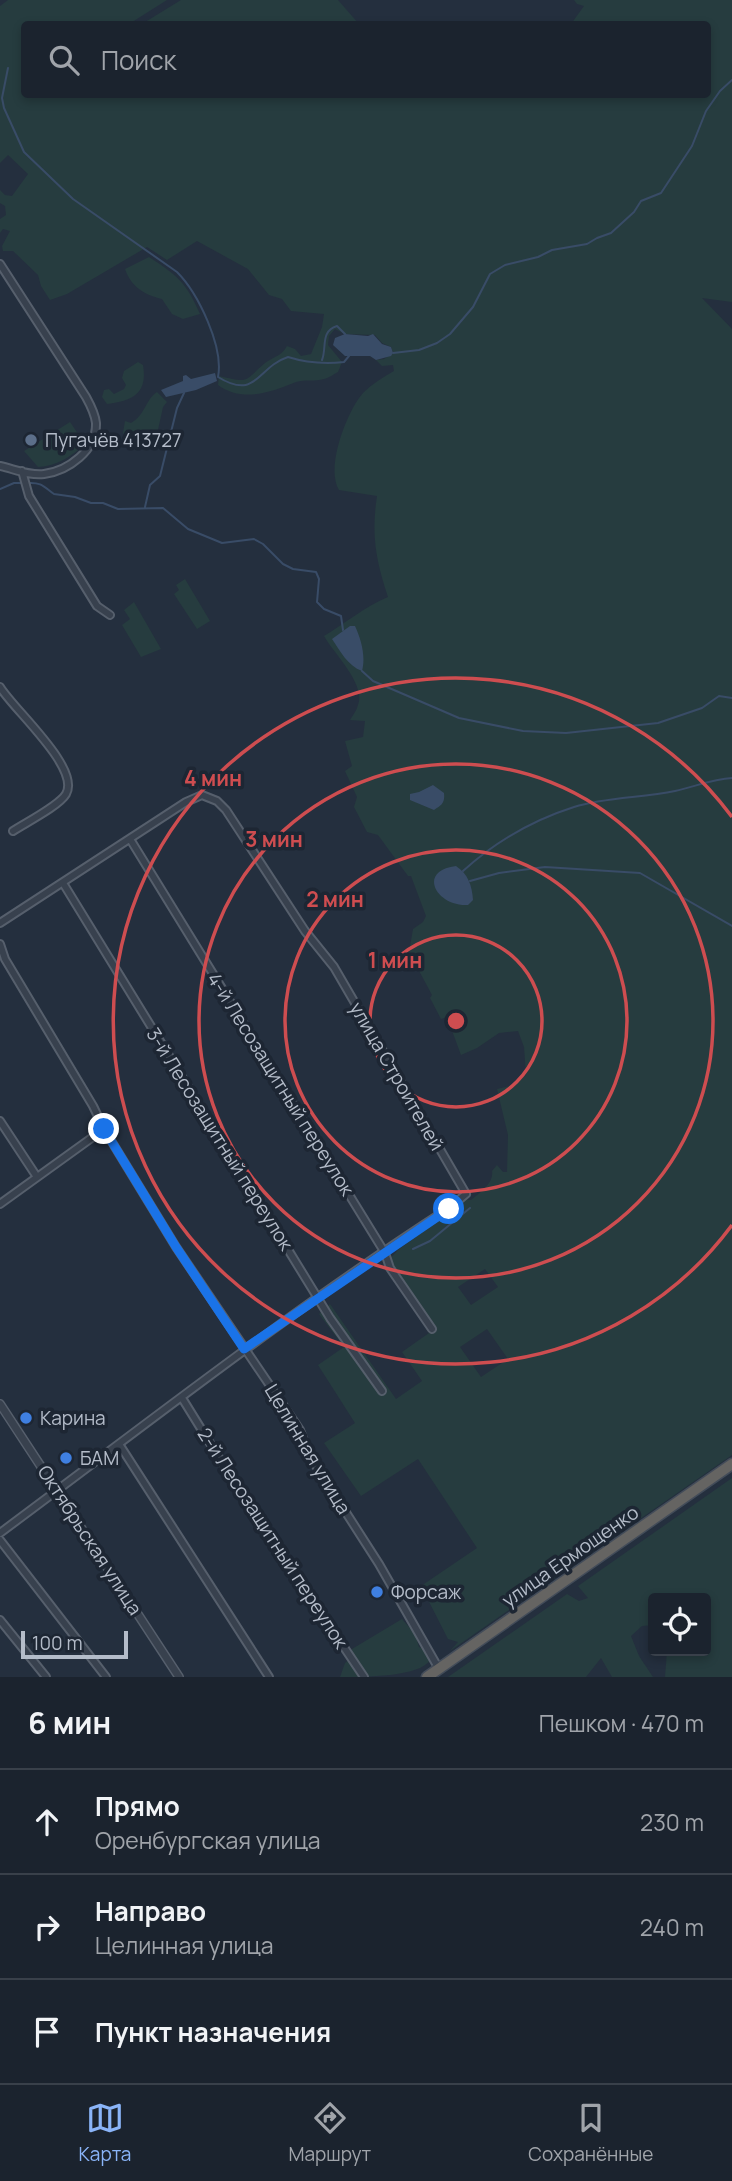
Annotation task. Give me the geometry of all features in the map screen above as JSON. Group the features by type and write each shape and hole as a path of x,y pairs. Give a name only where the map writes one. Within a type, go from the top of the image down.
{"highway":[{"name":"улица Ермощенко","path":"428,1677 732,1464"}],"street":[{"path":"0,264 86,397 94,411 96,426 86,451 60,470 44,474 0,466"},
{"path":"22,471 30,496 97,607 110,615"},
{"path":"0,687 10,703 49,746 67,773 69,784 64,798 13,831"},
{"name":"улица Строителей","path":"130,839 202,795 217,801 226,810 305,931 334,967 466,1194 449,1209 385,1253"},
{"path":"0,923 130,839"},
{"name":"4-й Лесозащитный переулок","path":"130,839 385,1253 390,1268 432,1329"},
{"name":"3-й Лесозащитный переулок","path":"63,883 318,1298 382,1391"},
{"name":"Целинная улица","path":"0,944 5,958 93,1105 104,1129 176,1247 300,1430 311,1458 379,1564 439,1669"},
{"path":"0,1121 37,1177"},
{"path":"0,1204 104,1129"},
{"path":"0,1533 244,1349 385,1253"},
{"name":"2-й Лесозащитный переулок","path":"182,1398 247,1503 364,1677"},
{"name":"Октябрьская улица","path":"0,1404 179,1677"},
{"path":"119,1444 269,1677"},
{"path":"0,1541 106,1677"},
{"path":"0,1620 46,1677"}],"green space":[{"path":"8,0 167,0 134,21 21,21 21,98 711,98 711,21 573,21 584,6 574,0 732,0 732,302 702,298 732,329 732,1455 450,1651 458,1642 448,1639 421,1586 477,1548 418,1459 361,1496 324,1443 355,1423 318,1365 344,1347 319,1314 330,1304 396,1399 422,1381 402,1352 429,1333 384,1265 398,1250 482,1191 489,1184 492,1171 497,1165 503,1172 507,1172 508,1135 497,1089 510,1086 526,1075 524,1047 518,1031 499,1033 461,1055 447,1017 441,1019 430,998 432,995 409,952 413,929 423,922 426,916 411,876 408,876 378,835 367,832 354,807 357,797 345,771 352,766 345,741 363,737 365,721 350,720 358,705 357,688 348,669 324,636 388,597 376,548 374,523 377,496 339,490 335,480 336,454 357,401 370,387 394,371 393,365 382,366 376,360 384,359 393,353 391,347 382,343 375,335 345,334 335,329 329,336 328,345 342,362 338,372 331,376 321,380 299,381 257,394 237,394 228,390 218,385 219,376 245,379 287,346 295,349 301,356 311,354 322,327 324,314 291,311 282,299 269,295 248,269 197,241 167,260 147,247 67,294 50,300 38,275 13,251 3,251 2,246 10,231 3,229 0,233 0,219 6,215 5,206 0,203 0,190 5,195 12,196 28,174 8,155 0,163 0,6","holes":["485,1269 498,1287 471,1305 458,1287","487,1329 508,1359 481,1377 460,1347"]},
{"path":"181,0 338,0 356,21 147,21"},
{"path":"149,257 180,281 200,314 183,319 172,314 162,299 135,285 125,269"},
{"path":"138,362 143,365 144,375 140,389 131,398 107,404 102,397 104,390 109,389 114,394 124,389 124,371"},
{"path":"157,392 167,402 163,407 158,430 142,446 131,444 123,433 125,421 131,423 136,419"},
{"path":"70,422 85,444 64,460 38,467 24,451"},
{"path":"185,579 210,621 197,629 174,594 179,590 176,585"},
{"path":"134,602 161,649 141,657 122,625 130,619 124,610"},
{"path":"732,1478 732,1677 665,1677 667,1656 711,1656 711,1593 648,1593 648,1625 642,1626 631,1636 639,1656 653,1677 612,1677 601,1658 586,1677 448,1677 567,1594 579,1601 588,1598 578,1586"},
{"path":"402,1619 415,1634 419,1647 424,1649 430,1660 424,1666 390,1675 340,1677 345,1663 352,1657 352,1649"}],"water":[{"path":"345,334 373,334 382,344 391,347 393,353 376,360 370,356 345,356 333,345 335,338"},
{"path":"215,373 217,381 196,390 166,397 161,390 183,381 183,376 186,375 191,379"},
{"path":"350,626 355,626 361,642 362,671 348,662 332,639"},
{"path":"433,785 444,793 441,805 434,810 410,800 410,794"},
{"path":"456,866 464,873 470,885 473,900 468,905 447,900 435,888 437,874"}],"waterway":[{"path":"8,68 2,98 24,152 73,199 177,272 185,281 208,321 217,351 218,377 231,383 249,384 288,357 330,363 344,362 349,356"},
{"path":"393,353 419,350 450,334 473,307 490,274 505,265 538,257 552,250 587,244 611,233 634,212 641,201 661,193 692,146 706,111 720,91 732,80"},
{"path":"322,360 328,332 337,326 345,334"},
{"path":"145,507 150,485 160,476 177,408 184,393"},
{"path":"0,489 14,483 22,483"},
{"path":"28,483 40,484 54,494 91,503 103,503 118,509 163,508 188,529 222,543 254,539 283,564 293,569 316,572 319,579 317,602 324,609 341,616 343,630"},
{"path":"362,671 373,681 459,718 523,731 566,733 658,723 702,708 719,696 732,698"},
{"path":"463,871 515,833 574,807 675,791 732,778"},
{"path":"470,881 499,873 545,867 640,873 732,926"},
{"path":"413,1249 430,1241 470,1208"}],"place":[{"name":"Пугачёв 413727","path":"31,440"},
{"name":"Карина","path":"26,1418"},
{"name":"БАМ","path":"66,1458"},
{"name":"Форсаж","path":"377,1592"}],"route":[{"path":"104,1129 176,1247 244,1349 449,1209"}]}
